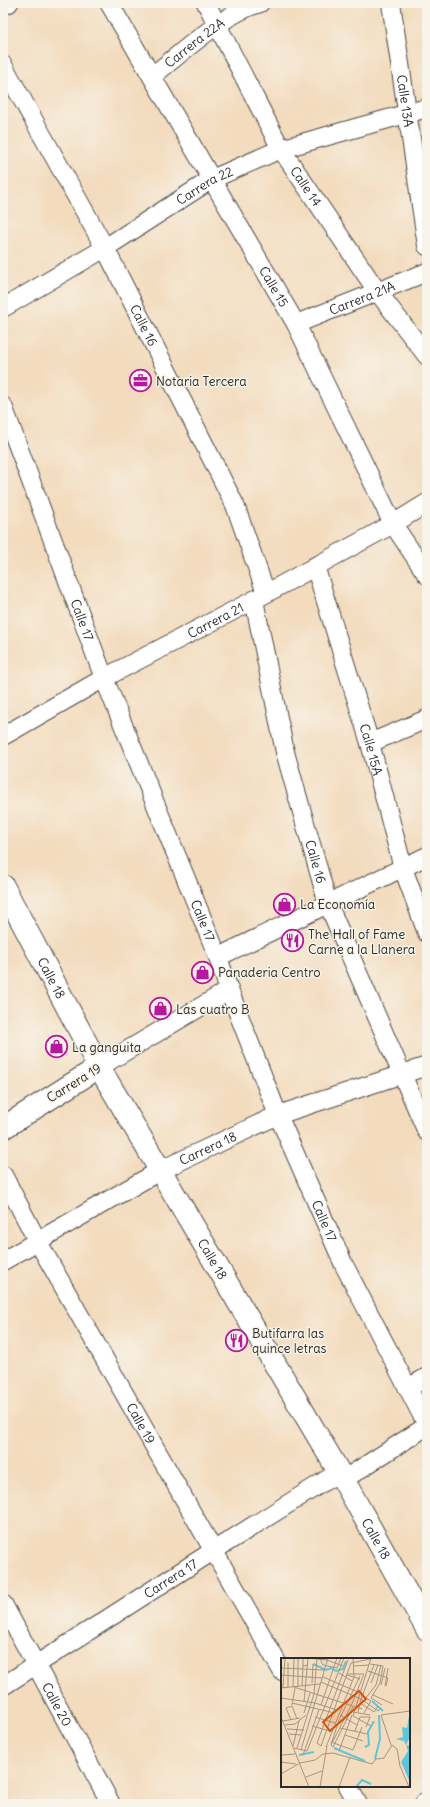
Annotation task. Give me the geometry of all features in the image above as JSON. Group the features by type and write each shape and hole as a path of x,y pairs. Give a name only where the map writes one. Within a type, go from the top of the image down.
{"main road":[{"name":"Calle 18","path":"3,886 99,1067 424,1618"},
{"name":"Carrera 19","path":"3,1128 99,1067"}],"street":[{"path":"3,6 9,3"},
{"name":"Calle 15","path":"109,3 296,324 393,524 427,575"},
{"name":"Calle 14","path":"206,3 281,149 377,291 427,356"},
{"name":"Carrera 22A","path":"152,76 218,26 249,6 260,3"},
{"name":"Calle 13A","path":"391,3 427,246"},
{"name":"Calle 16","path":"3,65 105,248 235,505 260,597 285,752 328,904 427,1132"},
{"name":"Carrera 22","path":"3,308 105,248 212,179 281,149 407,115 427,108"},
{"name":"Carrera 21A","path":"296,324 427,272"},
{"name":"Calle 17","path":"3,406 104,678 218,957 229,990 278,1115 344,1265 427,1425"},
{"name":"Carrera 21","path":"3,736 104,678 260,597 393,524 427,503"},
{"name":"Calle 15A","path":"315,566 370,743 404,868 427,933"},
{"path":"370,743 427,719"},
{"path":"218,957 427,856"},
{"name":"Carrera 19","path":"99,1067 229,990"},
{"name":"Carrera 18","path":"3,1261 161,1170 278,1115 427,1066"},
{"name":"Calle 19","path":"3,1175 38,1242 281,1669"},
{"path":"408,1388 427,1377"},
{"name":"Carrera 17","path":"3,1686 213,1551 427,1425"},
{"name":"Calle 20","path":"3,1604 112,1804"},
{"path":"349,1787 358,1804"}],"place":[{"name":"Notaria Tercera","path":"140,381"},
{"name":"La Economía","path":"284,904"},
{"name":"The Hall of Fame Carne a la Llanera","path":"292,941"},
{"name":"Panaderia Centro","path":"202,972"},
{"name":"Las cuatro B","path":"160,1009"},
{"name":"La ganguita","path":"57,1047"},
{"name":"Butifarra las quince letras","path":"236,1340"}]}
